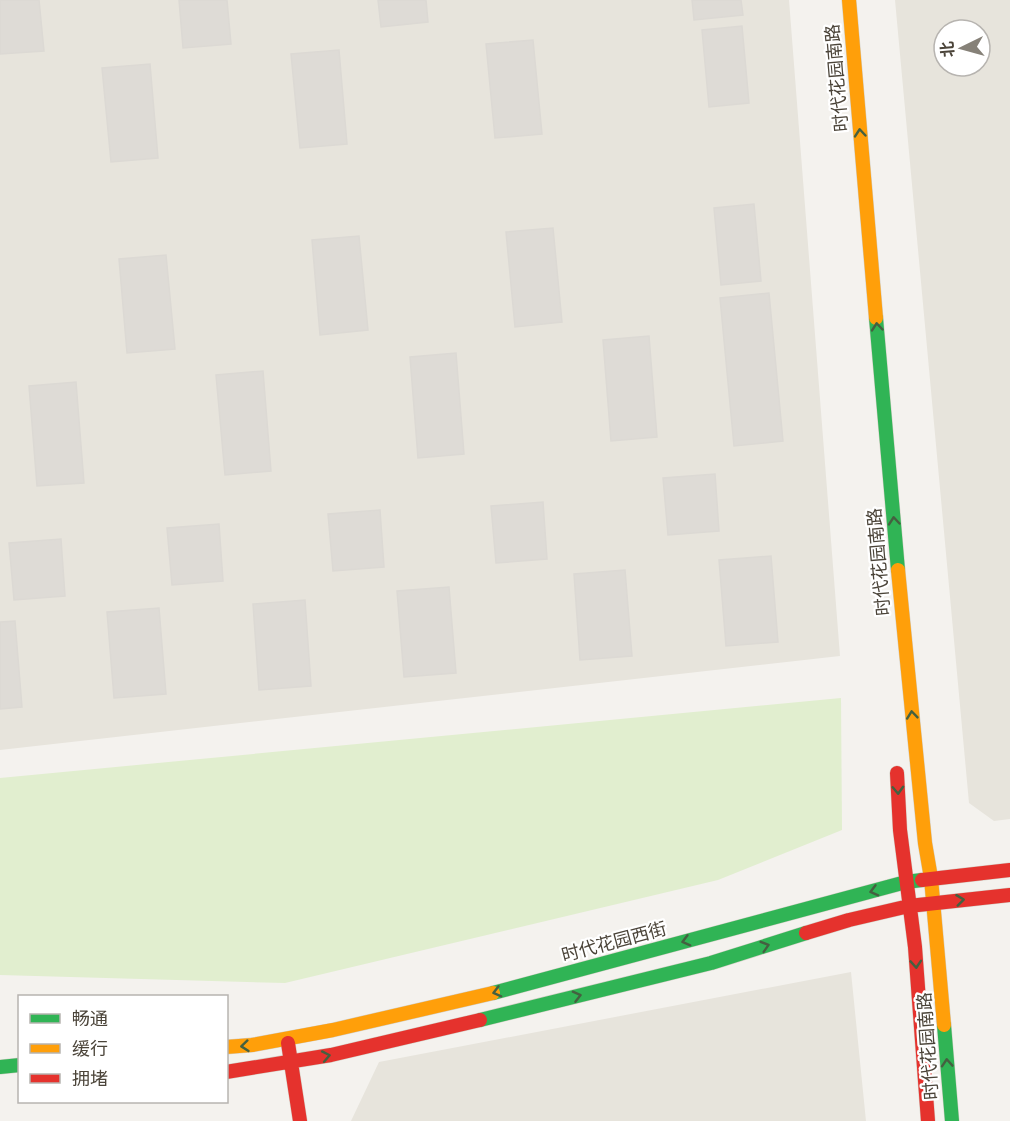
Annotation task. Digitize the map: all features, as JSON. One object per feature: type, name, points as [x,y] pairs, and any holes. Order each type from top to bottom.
[{"type":"street","name":"时代花园南路","points":[[849,0],[906,662],[925,843],[934,903],[952,1121]]},
{"type":"street","name":"时代花园南路","points":[[881,531],[886,590]]},
{"type":"street","name":"时代花园南路","points":[[897,763],[900,830],[915,947],[928,1121]]},
{"type":"street","name":"时代花园西街","points":[[228,1047],[287,1039],[489,994],[906,882],[1010,870]]},
{"type":"street","points":[[228,1072],[292,1063],[446,1028],[711,963],[849,920],[909,906],[1010,895]]},
{"type":"street","points":[[287,1039],[300,1121]]},
{"type":"street","points":[[0,1066],[18,1065]]},
{"type":"shaded area","points":[[0,0],[789,0],[840,656],[0,750]]},
{"type":"shaded area","points":[[895,0],[1010,0],[1010,819],[994,821],[969,803]]},
{"type":"shaded area","points":[[851,972],[866,1121],[351,1121],[379,1062]]},
{"type":"green space","points":[[841,698],[842,830],[718,880],[285,983],[0,975],[0,778]]},
{"type":"building","points":[[0,0],[39,0],[44,51],[0,54]]},
{"type":"building","points":[[179,0],[227,0],[231,44],[183,48]]},
{"type":"building","points":[[378,0],[426,0],[428,22],[381,27]]},
{"type":"building","points":[[692,0],[741,0],[743,15],[694,20]]},
{"type":"building","points":[[742,26],[749,103],[709,107],[702,30]]},
{"type":"building","points":[[533,40],[542,134],[495,138],[486,44]]},
{"type":"building","points":[[339,50],[347,144],[300,148],[291,54]]},
{"type":"building","points":[[150,64],[158,158],[111,162],[102,68]]},
{"type":"building","points":[[754,204],[761,281],[721,285],[714,208]]},
{"type":"building","points":[[553,228],[562,322],[515,327],[506,232]]},
{"type":"building","points":[[359,236],[368,330],[320,335],[312,240]]},
{"type":"building","points":[[166,255],[175,349],[127,353],[119,259]]},
{"type":"building","points":[[769,293],[783,441],[734,446],[720,298]]},
{"type":"building","points":[[649,336],[657,437],[611,441],[603,340]]},
{"type":"building","points":[[456,353],[464,454],[418,458],[410,357]]},
{"type":"building","points":[[263,371],[271,471],[225,475],[216,375]]},
{"type":"building","points":[[76,382],[84,483],[37,486],[29,386]]},
{"type":"building","points":[[715,474],[719,531],[668,535],[663,478]]},
{"type":"building","points":[[543,502],[547,559],[496,563],[491,506]]},
{"type":"building","points":[[380,510],[384,567],[333,571],[328,514]]},
{"type":"building","points":[[219,524],[223,581],[172,585],[167,528]]},
{"type":"building","points":[[61,539],[65,596],[14,600],[9,543]]},
{"type":"building","points":[[771,556],[778,642],[726,646],[719,560]]},
{"type":"building","points":[[625,570],[632,656],[580,660],[574,574]]},
{"type":"building","points":[[449,587],[456,673],[404,677],[397,591]]},
{"type":"building","points":[[305,600],[311,686],[259,690],[253,604]]},
{"type":"building","points":[[159,608],[166,694],[114,698],[107,612]]},
{"type":"building","points":[[15,621],[22,707],[0,709],[0,622]]},
{"type":"traffic: fast","points":[[876,318],[898,570]]},
{"type":"traffic: fast","points":[[493,993],[906,882],[922,880]]},
{"type":"traffic: fast","points":[[480,1020],[711,963],[806,933]]},
{"type":"traffic: fast","points":[[944,1025],[952,1121]]},
{"type":"traffic: fast","points":[[0,1067],[18,1065]]},
{"type":"traffic: slow","points":[[849,0],[876,318]]},
{"type":"traffic: slow","points":[[898,570],[925,843],[931,878],[944,1025]]},
{"type":"traffic: slow","points":[[228,1047],[252,1045],[333,1030],[493,993]]},
{"type":"traffic: jam","points":[[897,773],[900,830],[915,947],[928,1121]]},
{"type":"traffic: jam","points":[[922,880],[1010,870]]},
{"type":"traffic: jam","points":[[806,933],[909,906],[1010,895]]},
{"type":"traffic: jam","points":[[228,1072],[331,1055],[480,1020]]},
{"type":"traffic: jam","points":[[288,1043],[300,1121]]}]
